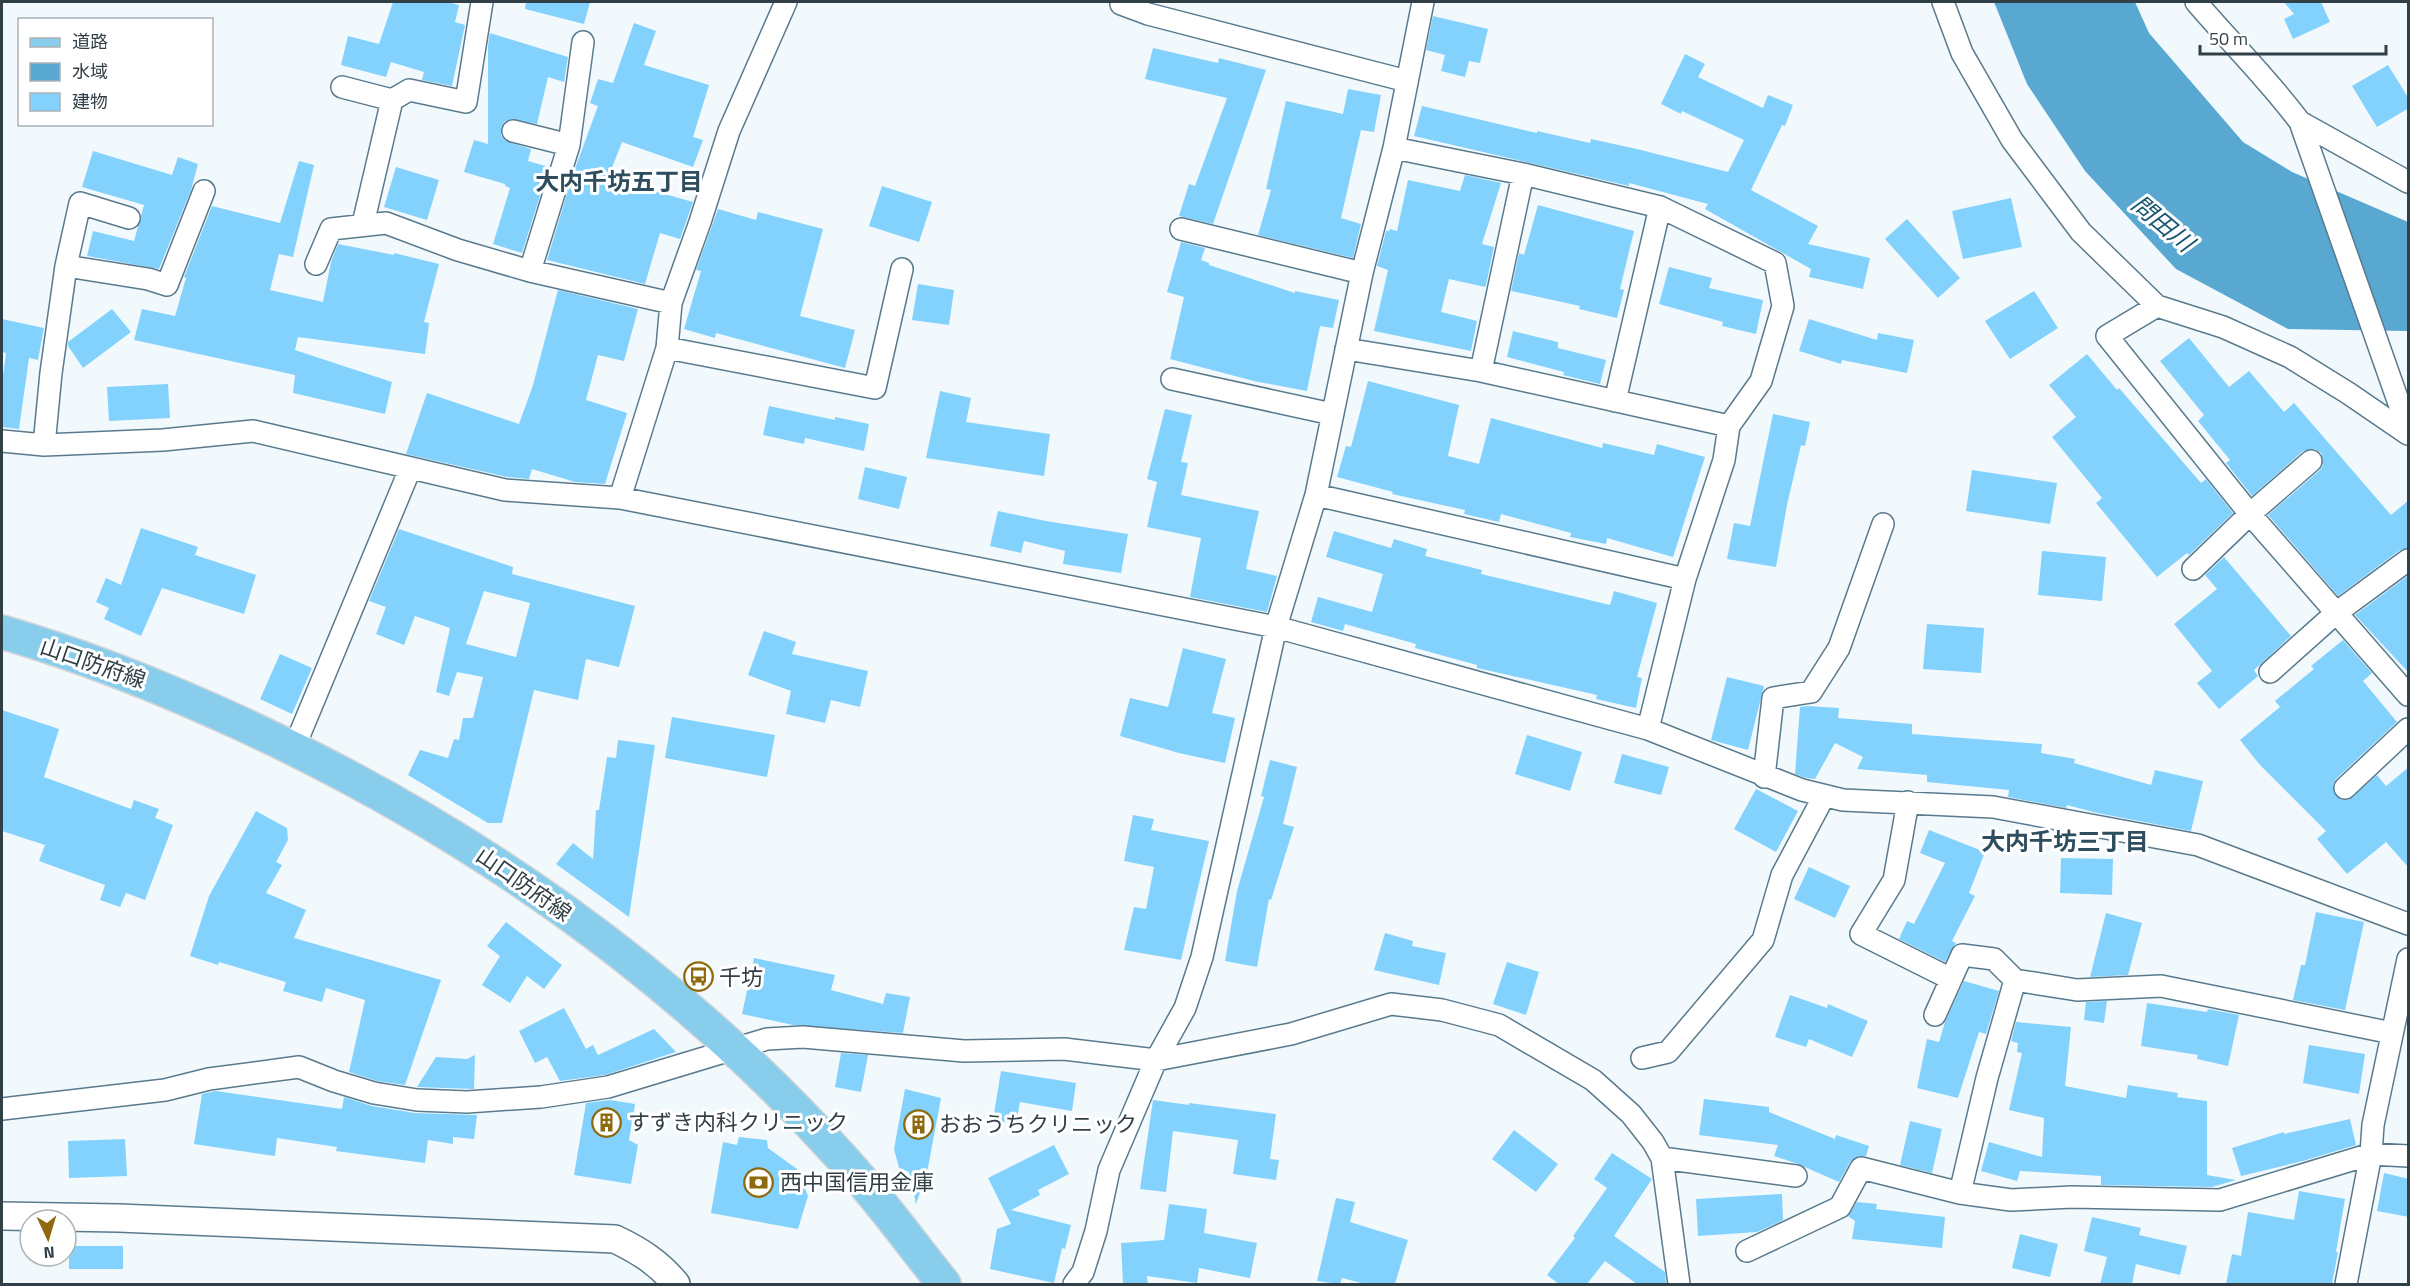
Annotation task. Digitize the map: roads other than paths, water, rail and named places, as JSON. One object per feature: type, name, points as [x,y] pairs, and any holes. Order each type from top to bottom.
[{"type":"main road","name":"山口防府線","points":[[2,632],[165,689],[294,748],[384,795],[520,880],[609,944],[678,999],[733,1048],[843,1158],[944,1284]]},
{"type":"street","points":[[342,87],[392,100],[409,90],[466,102],[482,2]]},
{"type":"street","points":[[620,498],[667,348],[671,303],[729,131],[786,2]]},
{"type":"street","points":[[1074,1284],[1083,1272],[1096,1231],[1109,1170],[1156,1060],[1185,1008],[1202,957],[1276,627],[1316,495],[1362,273],[1394,148],[1423,2]]},
{"type":"street","points":[[1943,2],[1962,53],[2012,141],[2081,232],[2157,306],[2223,327],[2290,357],[2407,426]]},
{"type":"street","points":[[2196,2],[2278,93],[2303,130],[2407,426]]},
{"type":"street","points":[[1121,4],[1149,8],[1407,81]]},
{"type":"street","points":[[530,272],[569,145],[584,42]]},
{"type":"street","points":[[363,224],[392,100]]},
{"type":"street","points":[[2303,130],[2409,182]]},
{"type":"street","points":[[513,131],[569,145]]},
{"type":"street","points":[[1394,148],[1523,174],[1660,207],[1775,263],[1783,306],[1761,381],[1728,426],[1724,460],[1685,579],[1648,729]]},
{"type":"street","points":[[1481,371],[1523,174]]},
{"type":"street","points":[[66,266],[148,279],[167,285],[204,191]]},
{"type":"street","points":[[44,445],[51,373],[66,266],[80,203],[129,218]]},
{"type":"street","points":[[1615,401],[1660,207]]},
{"type":"street","points":[[316,264],[331,229],[386,223],[458,250],[530,272],[671,303]]},
{"type":"street","points":[[1181,228],[1362,273]]},
{"type":"street","points":[[667,348],[875,388],[902,269]]},
{"type":"street","points":[[2157,306],[2107,336],[2250,514],[2409,695]]},
{"type":"street","points":[[1346,349],[1481,371],[1728,426]]},
{"type":"street","points":[[1172,380],[1332,414]]},
{"type":"street","points":[[2,441],[44,445],[163,440],[253,431],[505,490],[620,498],[1276,627],[1648,729],[1764,777],[1824,796],[1843,800],[1994,807],[2198,845],[2409,924]]},
{"type":"street","points":[[2193,569],[2250,514],[2311,461]]},
{"type":"street","points":[[294,748],[410,469]]},
{"type":"street","points":[[1316,495],[1685,579]]},
{"type":"street","points":[[1764,777],[1773,698],[1811,692],[1839,648],[1883,524]]},
{"type":"street","points":[[2270,672],[2337,613],[2409,560]]},
{"type":"street","points":[[2344,788],[2409,729]]},
{"type":"street","points":[[1642,1058],[1668,1052],[1763,940],[1782,875],[1824,796]]},
{"type":"street","points":[[1908,802],[1894,880],[1862,934],[1951,979]]},
{"type":"street","points":[[1935,1015],[1962,955],[1994,959],[2015,980],[2077,990],[2161,986],[2392,1033]]},
{"type":"street","points":[[2346,1284],[2371,1154],[2373,1125],[2409,958]]},
{"type":"street","points":[[1960,1193],[1987,1078],[2015,980]]},
{"type":"street","points":[[2,1109],[165,1090],[209,1079],[299,1067],[344,1084],[417,1100],[467,1102],[540,1097],[608,1087],[767,1039],[802,1037],[964,1051],[1064,1049],[1156,1060],[1292,1034],[1391,1004],[1442,1010],[1499,1025],[1593,1080],[1631,1114],[1653,1142],[1662,1158],[1679,1284]]},
{"type":"street","points":[[1747,1251],[1840,1207],[1861,1168],[1960,1193],[2010,1200],[2073,1197],[2220,1200],[2371,1154],[2409,1156]]},
{"type":"street","points":[[1662,1158],[1796,1176]]},
{"type":"street","points":[[2,1216],[107,1218],[615,1239],[644,1253],[663,1268],[676,1284]]},
{"type":"water","name":"問田川","points":[[1994,2],[2135,2],[2149,33],[2243,142],[2292,172],[2408,222],[2408,331],[2288,329],[2176,269],[2085,171],[2027,84]]},
{"type":"place","name":"千坊","points":[[698,977]]},
{"type":"place","name":"すずき内科クリニック","points":[[607,1122]]},
{"type":"place","name":"おおうちクリニック","points":[[918,1124]]},
{"type":"place","name":"西中国信用金庫","points":[[759,1182]]},
{"type":"district","name":"大内千坊五丁目","points":[[619,181]]},
{"type":"district","name":"大内千坊三丁目","points":[[2065,841]]}]
